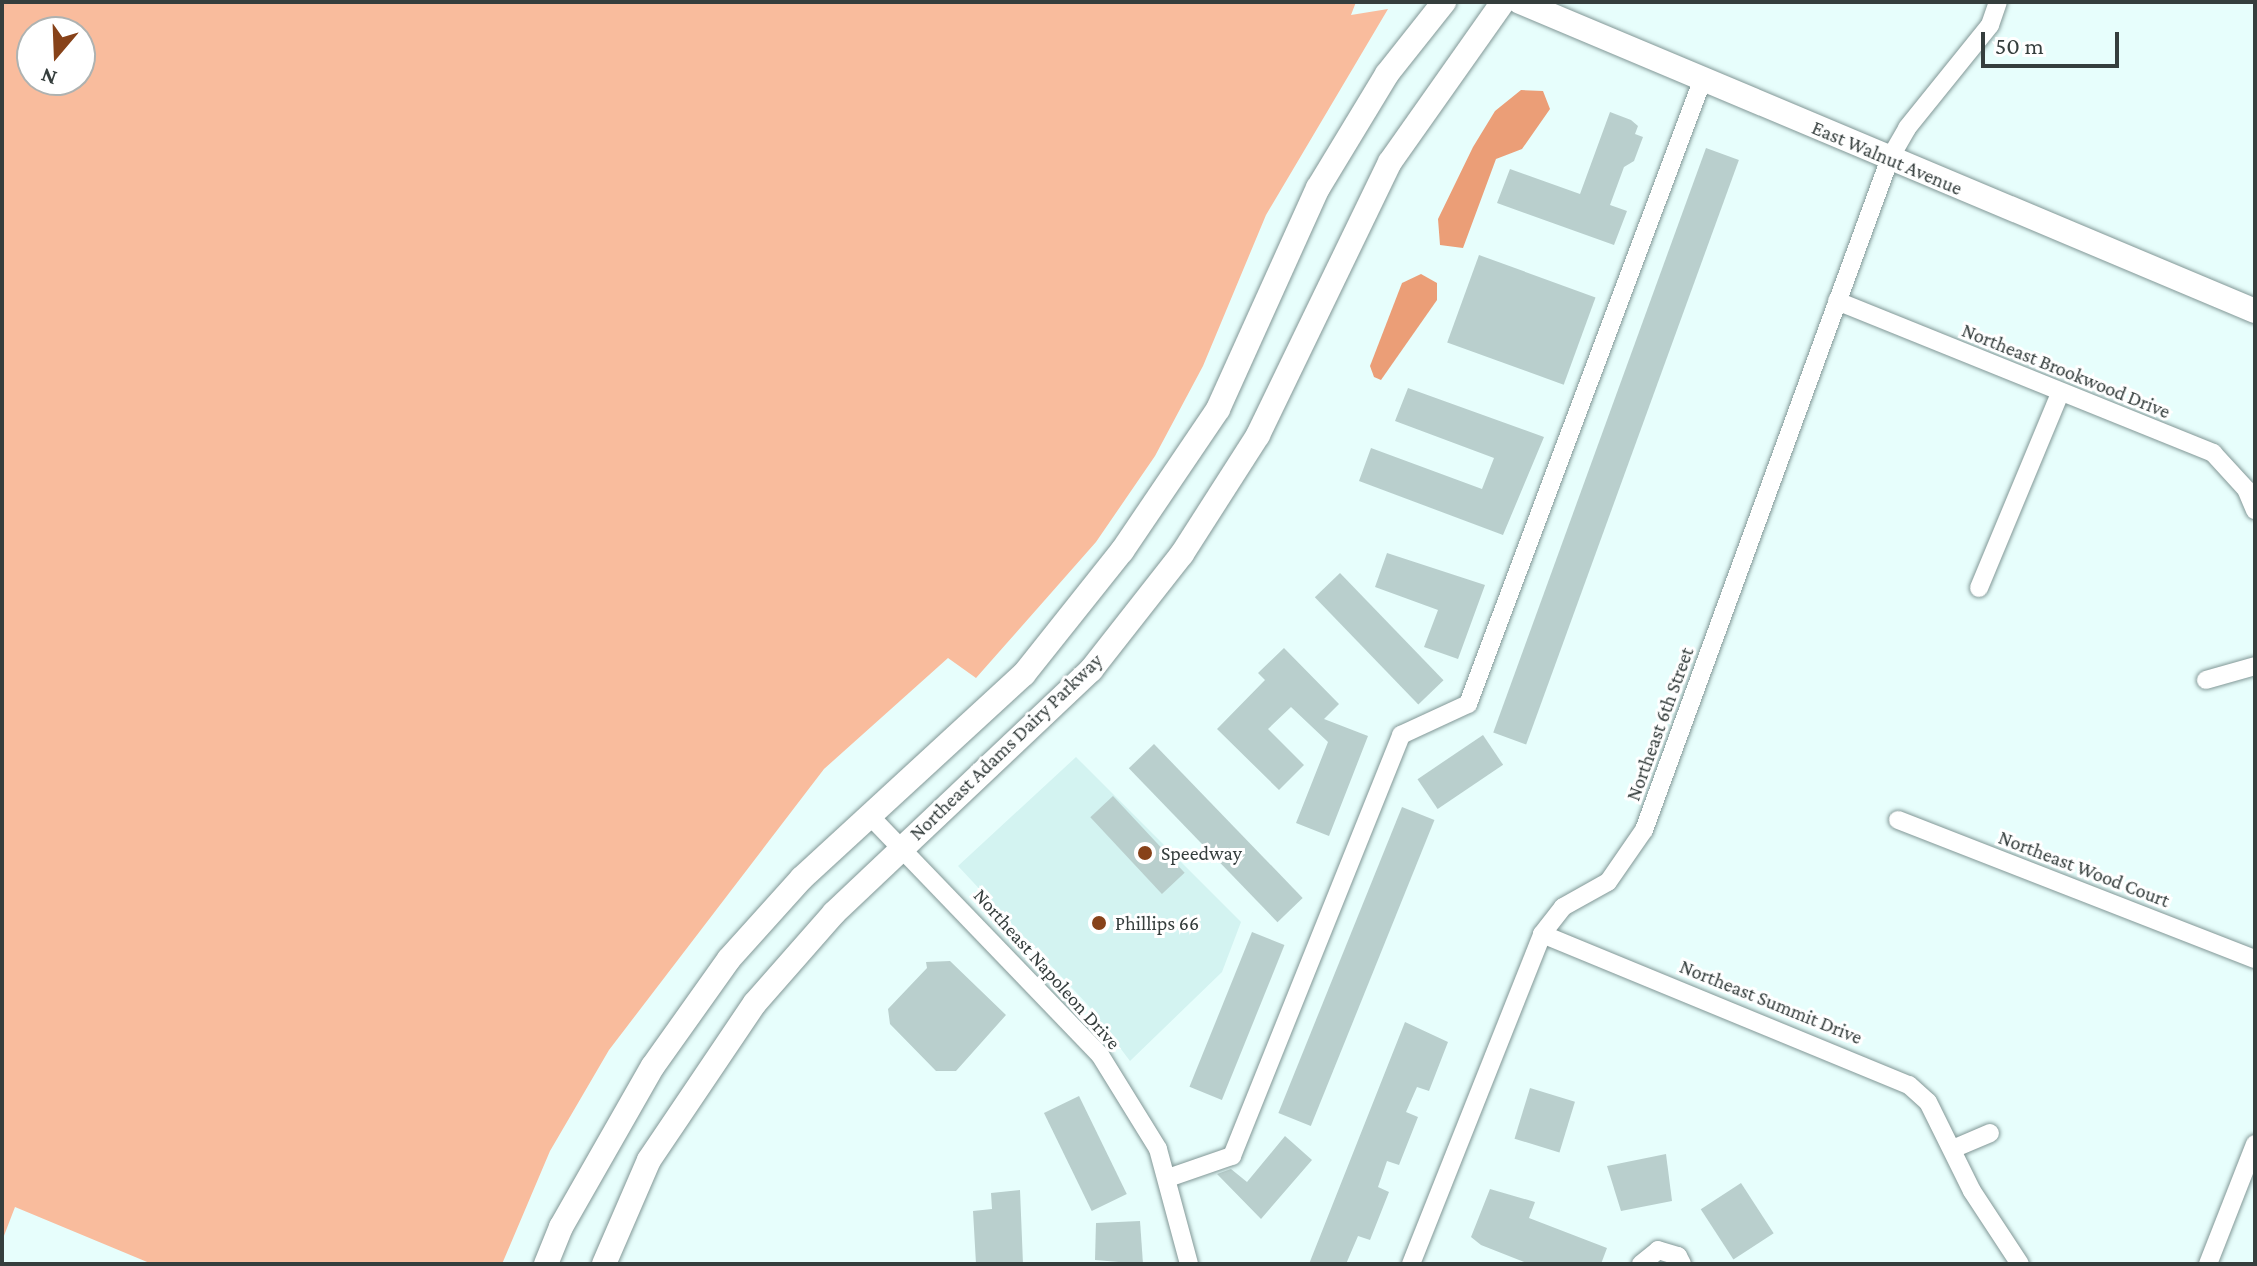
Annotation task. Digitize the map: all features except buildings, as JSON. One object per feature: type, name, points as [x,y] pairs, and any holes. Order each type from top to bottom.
[{"type":"main road","name":"Northeast Adams Dairy Parkway","points":[[546,1264],[561,1227],[653,1066],[729,959],[802,878],[1024,674],[1122,551],[1218,409],[1318,188],[1387,74],[1444,2]]},
{"type":"main road","name":"Northeast Adams Dairy Parkway","points":[[604,1264],[649,1160],[755,1003],[834,913],[1091,670],[1182,554],[1258,435],[1390,162],[1503,2]]},
{"type":"main road","name":"East Walnut Avenue","points":[[1520,2],[2255,311]]},
{"type":"street","name":"Northeast 6th Street","points":[[1411,1264],[1542,934],[1563,907],[1608,882],[1635,850],[1890,158],[1907,128],[1990,25],[1998,2]]},
{"type":"street","points":[[1168,1178],[1232,1156],[1401,735],[1468,704],[1702,81]]},
{"type":"street","name":"Northeast Brookwood Drive","points":[[1837,301],[2213,453],[2246,489],[2255,510]]},
{"type":"street","points":[[1979,588],[2060,393]]},
{"type":"street","points":[[2206,680],[2255,666]]},
{"type":"street","name":"Northeast Napoleon Drive","points":[[870,816],[904,846],[1100,1055],[1158,1149],[1189,1264]]},
{"type":"street","name":"Northeast Wood Court","points":[[1898,820],[2255,959]]},
{"type":"street","name":"Northeast Summit Drive","points":[[1542,934],[1885,1072],[1928,1102],[1955,1148],[1972,1191],[2020,1264]]},
{"type":"street","points":[[1955,1148],[1990,1133]]},
{"type":"street","points":[[2208,1264],[2255,1144]]},
{"type":"street","points":[[1641,1264],[1658,1250],[1678,1256],[1682,1264]]},
{"type":"shaded area","points":[[2,2],[1356,2],[1351,15],[1388,9],[1266,215],[1203,366],[1155,456],[1096,542],[976,678],[948,658],[824,769],[609,1050],[550,1151],[502,1264],[152,1264],[15,1207],[2,1241]]},
{"type":"shaded area","points":[[1521,90],[1543,91],[1550,109],[1522,149],[1496,159],[1463,248],[1440,245],[1438,219],[1473,147],[1495,111]]},
{"type":"shaded area","points":[[1421,274],[1437,283],[1437,300],[1381,380],[1374,377],[1370,366],[1402,283]]},
{"type":"shaded area","points":[[1076,757],[1241,922],[1222,972],[1130,1061],[1087,1004],[958,866]]},
{"type":"place","name":"Speedway","points":[[1145,853]]},
{"type":"place","name":"Phillips 66","points":[[1099,923]]}]
